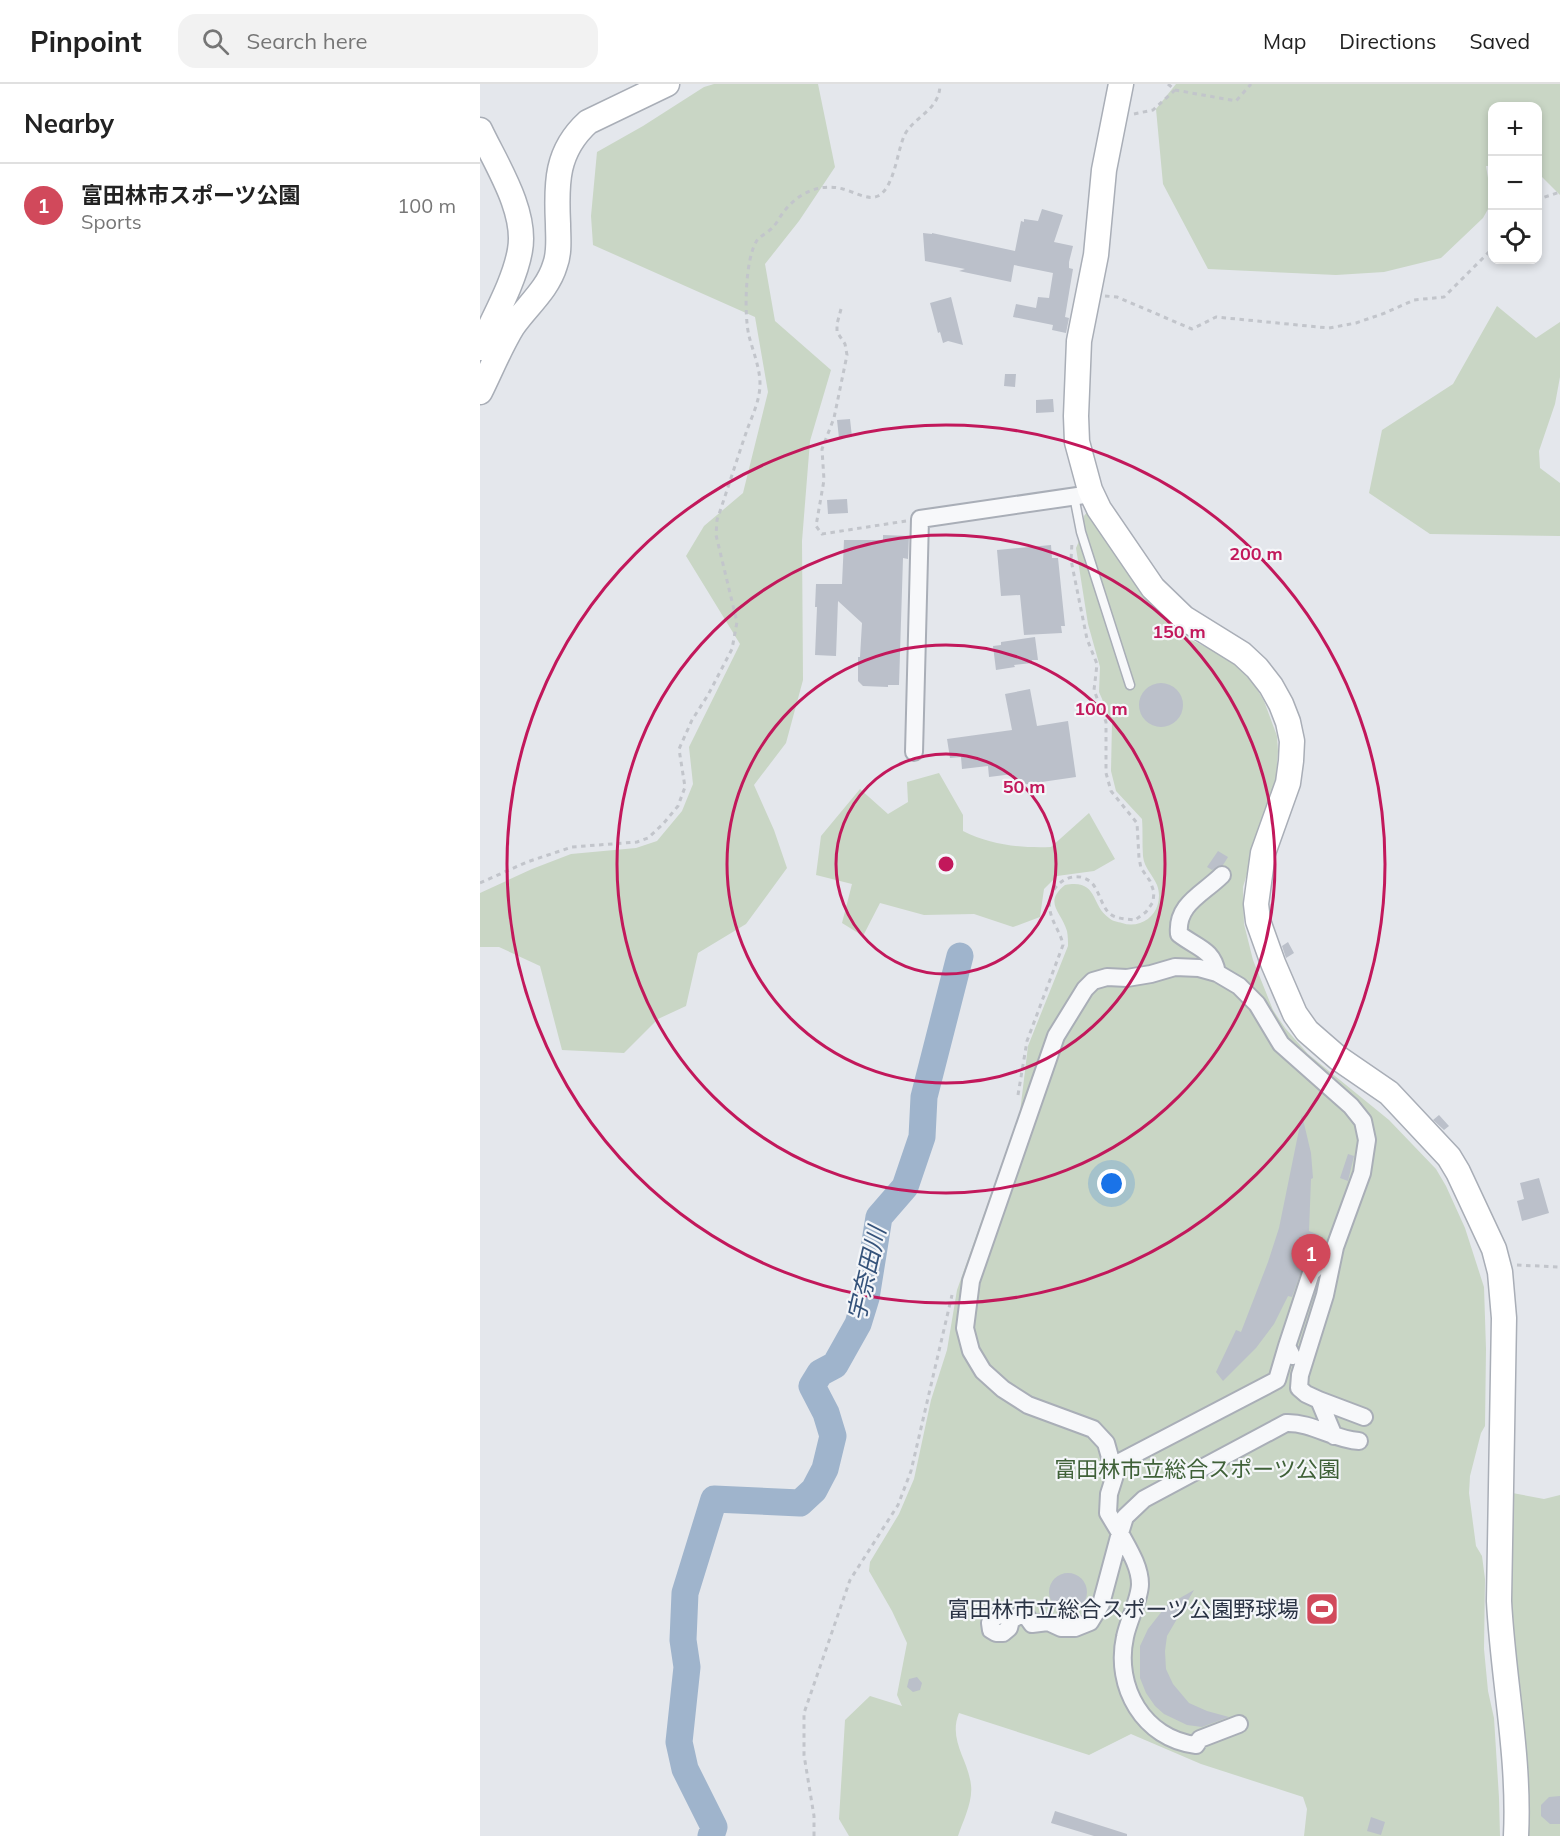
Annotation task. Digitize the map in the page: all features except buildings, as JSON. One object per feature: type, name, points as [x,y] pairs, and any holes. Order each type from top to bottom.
[{"type":"street","points":[[480,392],[514,325],[542,290],[555,265],[558,246],[557,183],[565,150],[578,131],[588,122],[667,84]]},
{"type":"street","points":[[1121,84],[1104,170],[1096,255],[1079,341],[1076,416],[1083,495],[1153,588],[1184,618],[1242,654],[1257,668],[1281,704],[1292,741],[1291,761],[1288,783],[1263,853],[1256,904],[1258,921],[1284,991],[1295,1014],[1307,1031],[1338,1058],[1389,1093],[1449,1157],[1494,1249],[1498,1264],[1504,1318],[1500,1629],[1516,1773],[1516,1836]]},
{"type":"street","points":[[480,130],[514,201],[521,232],[516,266],[480,348]]},
{"type":"street","points":[[914,752],[920,519],[1083,495]]},
{"type":"street","points":[[1217,973],[1215,961],[1206,951],[1179,934],[1178,925],[1181,914],[1188,904],[1222,875]]},
{"type":"street","points":[[1239,1724],[1200,1739],[1196,1745],[1183,1744],[1168,1738],[1151,1725],[1138,1710],[1126,1687],[1122,1666],[1125,1638],[1140,1585],[1137,1568],[1108,1513],[1109,1494],[1115,1475],[1106,1443],[1093,1429],[1028,1405],[1003,1389],[983,1371],[970,1351],[965,1328],[971,1281],[1056,1036],[1084,989],[1093,981],[1107,977],[1127,978],[1175,967],[1199,968],[1217,973],[1239,986],[1257,1004],[1281,1044],[1351,1106],[1363,1121],[1367,1140],[1362,1173],[1335,1247],[1325,1295],[1301,1372],[1299,1388],[1319,1400],[1364,1417]]},
{"type":"street","points":[[1113,1465],[1277,1380],[1311,1273],[1335,1247]]},
{"type":"street","points":[[1287,1346],[1301,1372]]},
{"type":"street","points":[[1319,1400],[1334,1436]]},
{"type":"street","points":[[1011,1620],[1024,1613],[1032,1624],[1048,1622],[1061,1628],[1075,1628],[1090,1622],[1101,1604],[1125,1517],[1144,1499],[1286,1423],[1298,1423],[1347,1441],[1359,1441]]},
{"type":"lane","points":[[1083,495],[1079,524],[1130,684]]},
{"type":"path","points":[[480,884],[527,862],[572,847],[637,842],[648,838],[678,806],[685,787],[679,749],[692,720],[732,649],[737,622],[716,535],[717,520],[759,393],[757,360],[749,337],[746,316],[747,273],[756,242],[774,227],[786,208],[805,193],[830,187],[868,197],[877,196],[886,189],[904,136],[936,102],[940,84]]},
{"type":"path","points":[[1168,84],[1175,90],[1236,101],[1251,84]]},
{"type":"path","points":[[1114,119],[1153,110],[1175,90]]},
{"type":"path","points":[[1542,198],[1560,192]]},
{"type":"path","points":[[1089,293],[1117,297],[1192,328],[1216,317],[1329,328],[1356,323],[1413,300],[1444,297],[1488,253]]},
{"type":"path","points":[[842,309],[837,332],[847,355],[834,418],[822,449],[824,480],[816,526],[822,534],[920,519]]},
{"type":"path","points":[[1017,1098],[1027,1041],[1063,945],[1061,934],[1049,909],[1051,892],[1056,885],[1067,879],[1079,878],[1091,882],[1109,913],[1135,920],[1146,912],[1153,902],[1154,892],[1139,858],[1137,823],[1111,791],[1106,773],[1106,722],[1094,690],[1097,664],[1087,639],[1071,560],[1071,544],[1079,524]]},
{"type":"path","points":[[1498,1264],[1560,1267]]},
{"type":"path","points":[[814,1836],[814,1816],[804,1755],[804,1713],[850,1580],[898,1505],[911,1471],[954,1289]]},
{"type":"green space","points":[[714,84],[818,84],[835,167],[799,221],[765,264],[775,321],[831,370],[810,441],[802,541],[803,680],[786,743],[754,785],[774,830],[787,868],[746,924],[698,953],[686,1006],[658,1019],[624,1053],[562,1050],[540,966],[499,947],[480,947],[480,893],[571,854],[636,848],[657,841],[682,811],[693,784],[689,747],[740,644],[686,556],[704,526],[743,493],[768,392],[755,317],[593,245],[591,216],[597,152],[704,87]]},
{"type":"green space","points":[[1176,84],[1560,84],[1560,195],[1542,177],[1542,102],[1488,102],[1488,166],[1486,166],[1488,209],[1483,218],[1441,258],[1384,272],[1336,275],[1208,269],[1163,184],[1156,109]]},
{"type":"green space","points":[[1497,306],[1536,338],[1560,322],[1560,377],[1555,404],[1539,451],[1540,468],[1560,483],[1560,536],[1430,534],[1369,493],[1382,430],[1453,384]]},
{"type":"green space","name":"富田林市立総合スポーツ公園","points":[[1088,511],[1152,602],[1167,619],[1188,638],[1231,660],[1254,684],[1264,701],[1277,736],[1278,751],[1276,778],[1243,887],[1244,924],[1253,960],[1273,1010],[1285,1028],[1308,1054],[1389,1120],[1436,1169],[1465,1228],[1484,1287],[1485,1426],[1481,1433],[1470,1476],[1469,1493],[1476,1546],[1482,1556],[1485,1579],[1484,1649],[1488,1691],[1494,1718],[1500,1836],[1304,1836],[1307,1809],[1303,1797],[1201,1764],[1131,1734],[1089,1755],[959,1713],[956,1723],[957,1741],[969,1776],[971,1791],[969,1805],[958,1836],[849,1836],[839,1819],[845,1720],[870,1696],[902,1706],[897,1695],[907,1643],[869,1571],[870,1562],[899,1514],[914,1479],[931,1400],[947,1350],[957,1290],[1020,1112],[1028,1046],[1068,946],[1067,931],[1054,902],[1055,897],[1065,885],[1084,886],[1093,894],[1103,913],[1115,921],[1129,924],[1145,921],[1154,913],[1158,903],[1159,891],[1144,860],[1142,819],[1116,791],[1111,771],[1112,722],[1099,692],[1100,667],[1088,624],[1076,548],[1084,530],[1084,516]]},
{"type":"green space","points":[[939,773],[963,815],[963,831],[984,840],[1006,845],[1051,847],[1089,813],[1115,859],[1094,871],[1057,876],[1044,889],[1040,917],[1013,927],[974,914],[924,915],[880,903],[863,936],[842,923],[852,884],[816,875],[821,836],[860,789],[888,814],[908,802],[907,782]]},
{"type":"green space","points":[[1507,1492],[1544,1499],[1560,1495],[1560,1836],[1523,1836],[1512,1678]]},
{"type":"waterway","name":"宇奈田川","points":[[711,1836],[714,1827],[685,1769],[679,1742],[687,1667],[683,1640],[685,1593],[714,1499],[800,1503],[814,1490],[825,1469],[833,1436],[826,1413],[812,1386],[820,1373],[835,1365],[858,1324],[866,1298],[879,1217],[905,1187],[922,1137],[924,1097],[960,956]]},
{"type":"place","name":"富田林市スポーツ公園","points":[[1311,1284]]},
{"type":"place","name":"富田林市立総合スポーツ公園野球場","points":[[1322,1609]]}]
